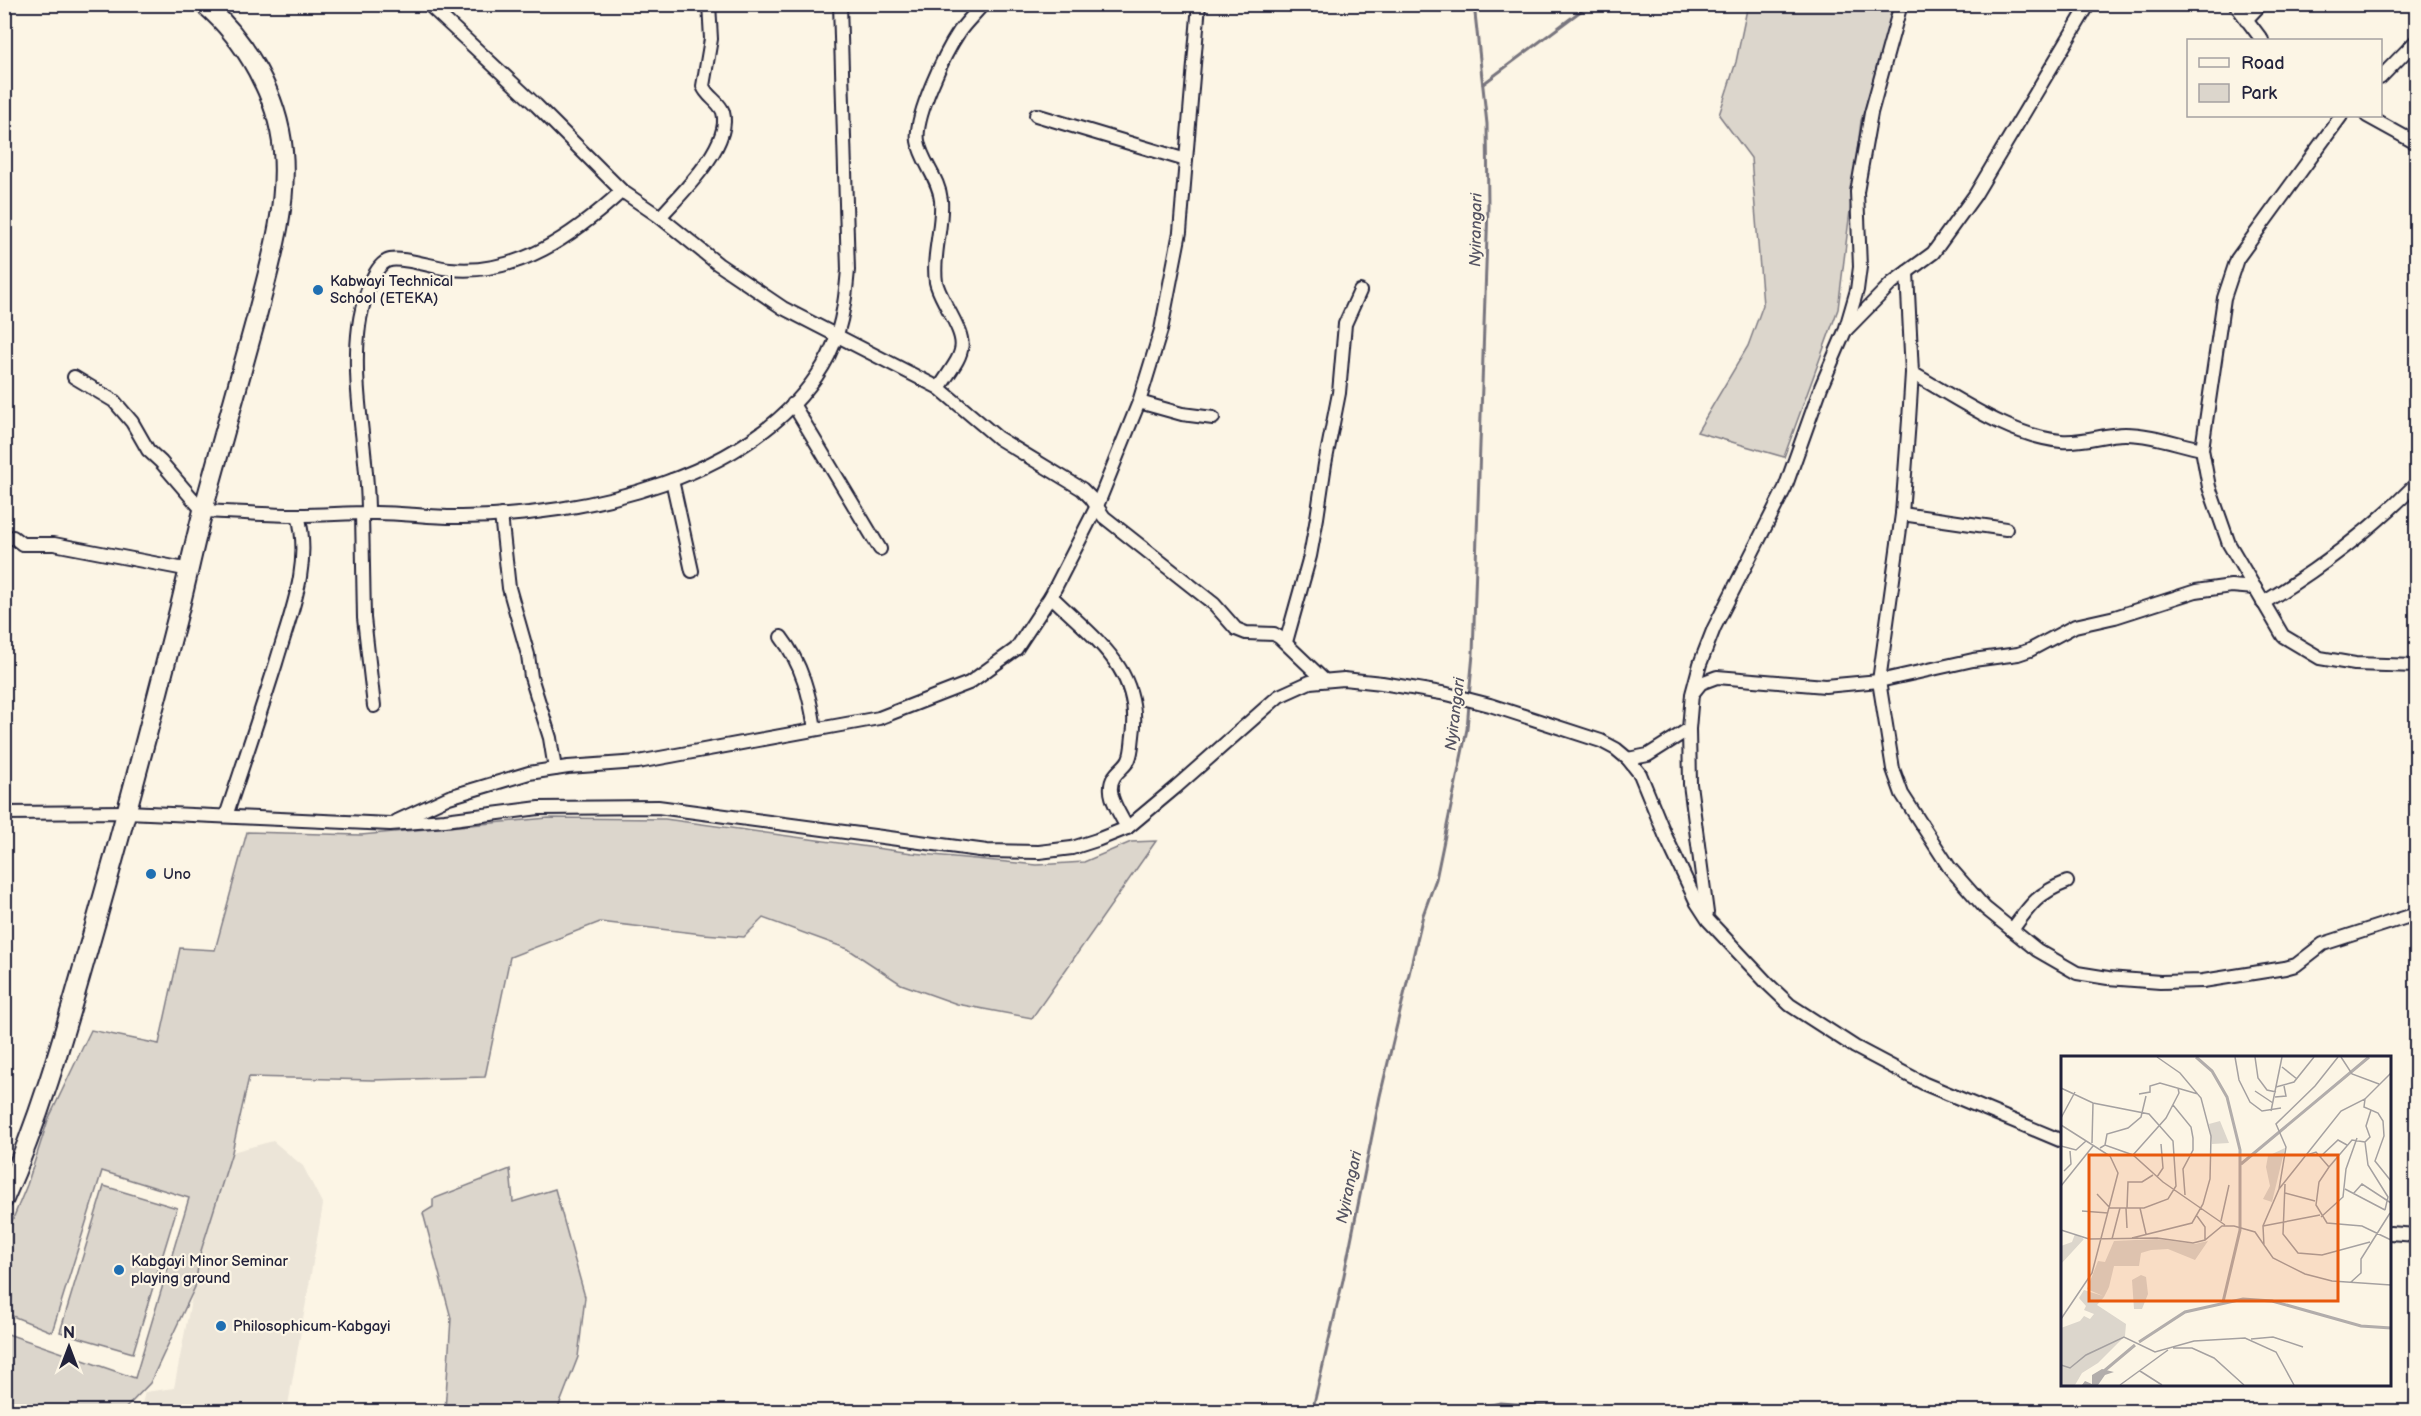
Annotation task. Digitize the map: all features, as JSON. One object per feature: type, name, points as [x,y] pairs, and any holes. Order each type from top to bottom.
[{"type":"highway","points":[[4,1199],[27,1149],[65,1036],[128,812],[203,511],[276,233],[284,173],[280,130],[264,82],[224,24],[204,4]]},
{"type":"street","points":[[660,217],[705,164],[723,130],[722,108],[705,92],[703,86],[711,39],[709,4]]},
{"type":"street","points":[[74,377],[114,401],[132,422],[148,450],[203,511],[298,515],[365,513],[436,517],[501,515],[592,503],[629,495],[699,469],[772,425],[793,404],[824,365],[837,336],[846,302],[848,270],[840,4]]},
{"type":"street","points":[[939,388],[955,365],[963,343],[962,335],[940,294],[936,281],[941,202],[934,177],[918,144],[917,132],[925,105],[950,48],[960,31],[983,4]]},
{"type":"street","points":[[390,824],[449,797],[529,773],[638,762],[879,718],[969,683],[1016,649],[1051,596],[1097,506],[1138,402],[1161,330],[1176,260],[1198,4]]},
{"type":"street","points":[[1708,920],[1690,784],[1689,729],[1692,694],[1700,664],[1714,628],[1785,488],[1821,387],[1845,331],[1857,290],[1860,267],[1857,192],[1871,113],[1901,4]]},
{"type":"street","points":[[2235,4],[2261,39]]},
{"type":"street","points":[[2246,20],[2261,4]]},
{"type":"street","points":[[428,5],[536,105],[622,191],[660,217],[718,264],[783,308],[939,388],[998,438],[1082,489],[1104,517],[1214,604],[1236,629],[1246,633],[1274,634],[1287,642],[1323,679]]},
{"type":"street","points":[[1845,331],[1892,283],[1930,257],[1975,195],[2090,6]]},
{"type":"street","points":[[2382,76],[2416,41]]},
{"type":"street","points":[[1036,115],[1186,160]]},
{"type":"street","points":[[2336,117],[2237,259],[2224,298],[2202,449],[2209,487],[2229,544],[2283,636],[2320,658],[2355,664],[2416,666]]},
{"type":"street","points":[[2369,117],[2416,143]]},
{"type":"street","points":[[374,706],[364,618],[366,464],[358,389],[358,327],[365,298],[380,266],[390,260],[400,260],[451,270],[473,270],[519,262],[564,238],[622,191]]},
{"type":"street","points":[[1907,272],[1912,373],[1902,514],[1879,681],[1893,769],[1902,794],[1949,867],[1985,908],[2037,950],[2077,973],[2108,978],[2160,982],[2203,981],[2285,968],[2296,964],[2323,944],[2416,914]]},
{"type":"street","points":[[1287,642],[1310,556],[1317,518],[1324,464],[1339,393],[1345,324],[1360,291]]},
{"type":"street","points":[[1912,373],[2004,424],[2035,436],[2063,441],[2124,434],[2142,435],[2202,449]]},
{"type":"street","points":[[1138,402],[1182,414],[1213,418]]},
{"type":"street","points":[[793,404],[880,549]]},
{"type":"street","points":[[672,480],[692,571]]},
{"type":"street","points":[[2263,603],[2305,578],[2354,542],[2416,484]]},
{"type":"street","points":[[1902,514],[2006,529]]},
{"type":"street","points":[[225,816],[266,695],[298,586],[303,532],[298,515]]},
{"type":"street","points":[[501,515],[509,588],[528,655],[531,677],[550,738],[555,769]]},
{"type":"street","points":[[4,540],[14,537],[22,543],[54,544],[190,570]]},
{"type":"street","points":[[1692,694],[1701,683],[1717,677],[1825,686],[1879,681],[1973,660],[2018,654],[2075,626],[2115,617],[2196,591],[2231,586],[2255,588]]},
{"type":"street","points":[[1051,596],[1107,652],[1126,676],[1134,699],[1135,721],[1130,759],[1113,778],[1110,790],[1127,828]]},
{"type":"street","points":[[781,637],[790,649],[806,683],[815,729]]},
{"type":"street","points":[[4,813],[128,812],[390,824],[445,820],[539,808],[658,807],[1012,853],[1072,848],[1127,828],[1169,794],[1279,696],[1302,685],[1323,679],[1344,679],[1415,687],[1491,705],[1601,741],[1616,749],[1640,774],[1674,854],[1697,903],[1708,920],[1790,1005],[1855,1047],[1925,1084],[2061,1141]]},
{"type":"street","points":[[1628,759],[1648,755],[1689,729]]},
{"type":"street","points":[[2013,930],[2033,901],[2048,890],[2067,882]]},
{"type":"street","points":[[2391,1233],[2416,1235]]},
{"type":"shaded area","points":[[273,1141],[303,1166],[323,1205],[287,1411],[140,1412],[145,1392],[174,1388],[200,1254],[232,1152]]},
{"type":"green space","points":[[1754,4],[1897,5],[1861,121],[1838,309],[1784,457],[1697,432],[1748,346],[1763,305],[1751,158],[1719,115],[1736,62],[1747,9]]},
{"type":"green space","points":[[548,818],[665,819],[912,853],[1037,865],[1084,862],[1131,842],[1156,841],[1032,1018],[957,1004],[901,984],[848,949],[763,918],[744,937],[600,922],[510,957],[485,1077],[373,1080],[249,1077],[232,1152],[200,1254],[195,1287],[150,1383],[123,1411],[5,1411],[5,1333],[135,1378],[189,1198],[102,1171],[52,1332],[5,1313],[5,1238],[27,1185],[48,1120],[91,1030],[159,1044],[180,948],[215,950],[247,832],[361,835]]},
{"type":"green space","points":[[510,1169],[513,1202],[555,1189],[585,1297],[578,1357],[557,1411],[445,1411],[451,1318],[423,1213],[433,1207],[433,1199]]},
{"type":"green space","name":"Kabgayi Minor Seminar playing ground","points":[[104,1186],[177,1208],[133,1353],[60,1332]]},
{"type":"waterway","name":"Nyirangari","points":[[1469,697],[1473,654],[1488,206],[1487,124],[1474,4]]},
{"type":"waterway","points":[[1483,84],[1590,4]]},
{"type":"waterway","name":"Nyirangari","points":[[1312,1412],[1343,1280],[1380,1096],[1423,915],[1436,879],[1467,729],[1469,704]]},
{"type":"waterway","points":[[1463,1412],[1500,1403],[1613,1412]]},
{"type":"place","name":"Kabwayi Technical School (ETEKA)","points":[[318,290]]},
{"type":"place","name":"Uno","points":[[151,874]]},
{"type":"place","name":"Kabgayi Minor Seminar playing ground","points":[[119,1270]]},
{"type":"place","name":"Philosophicum-Kabgayi","points":[[221,1326]]}]
